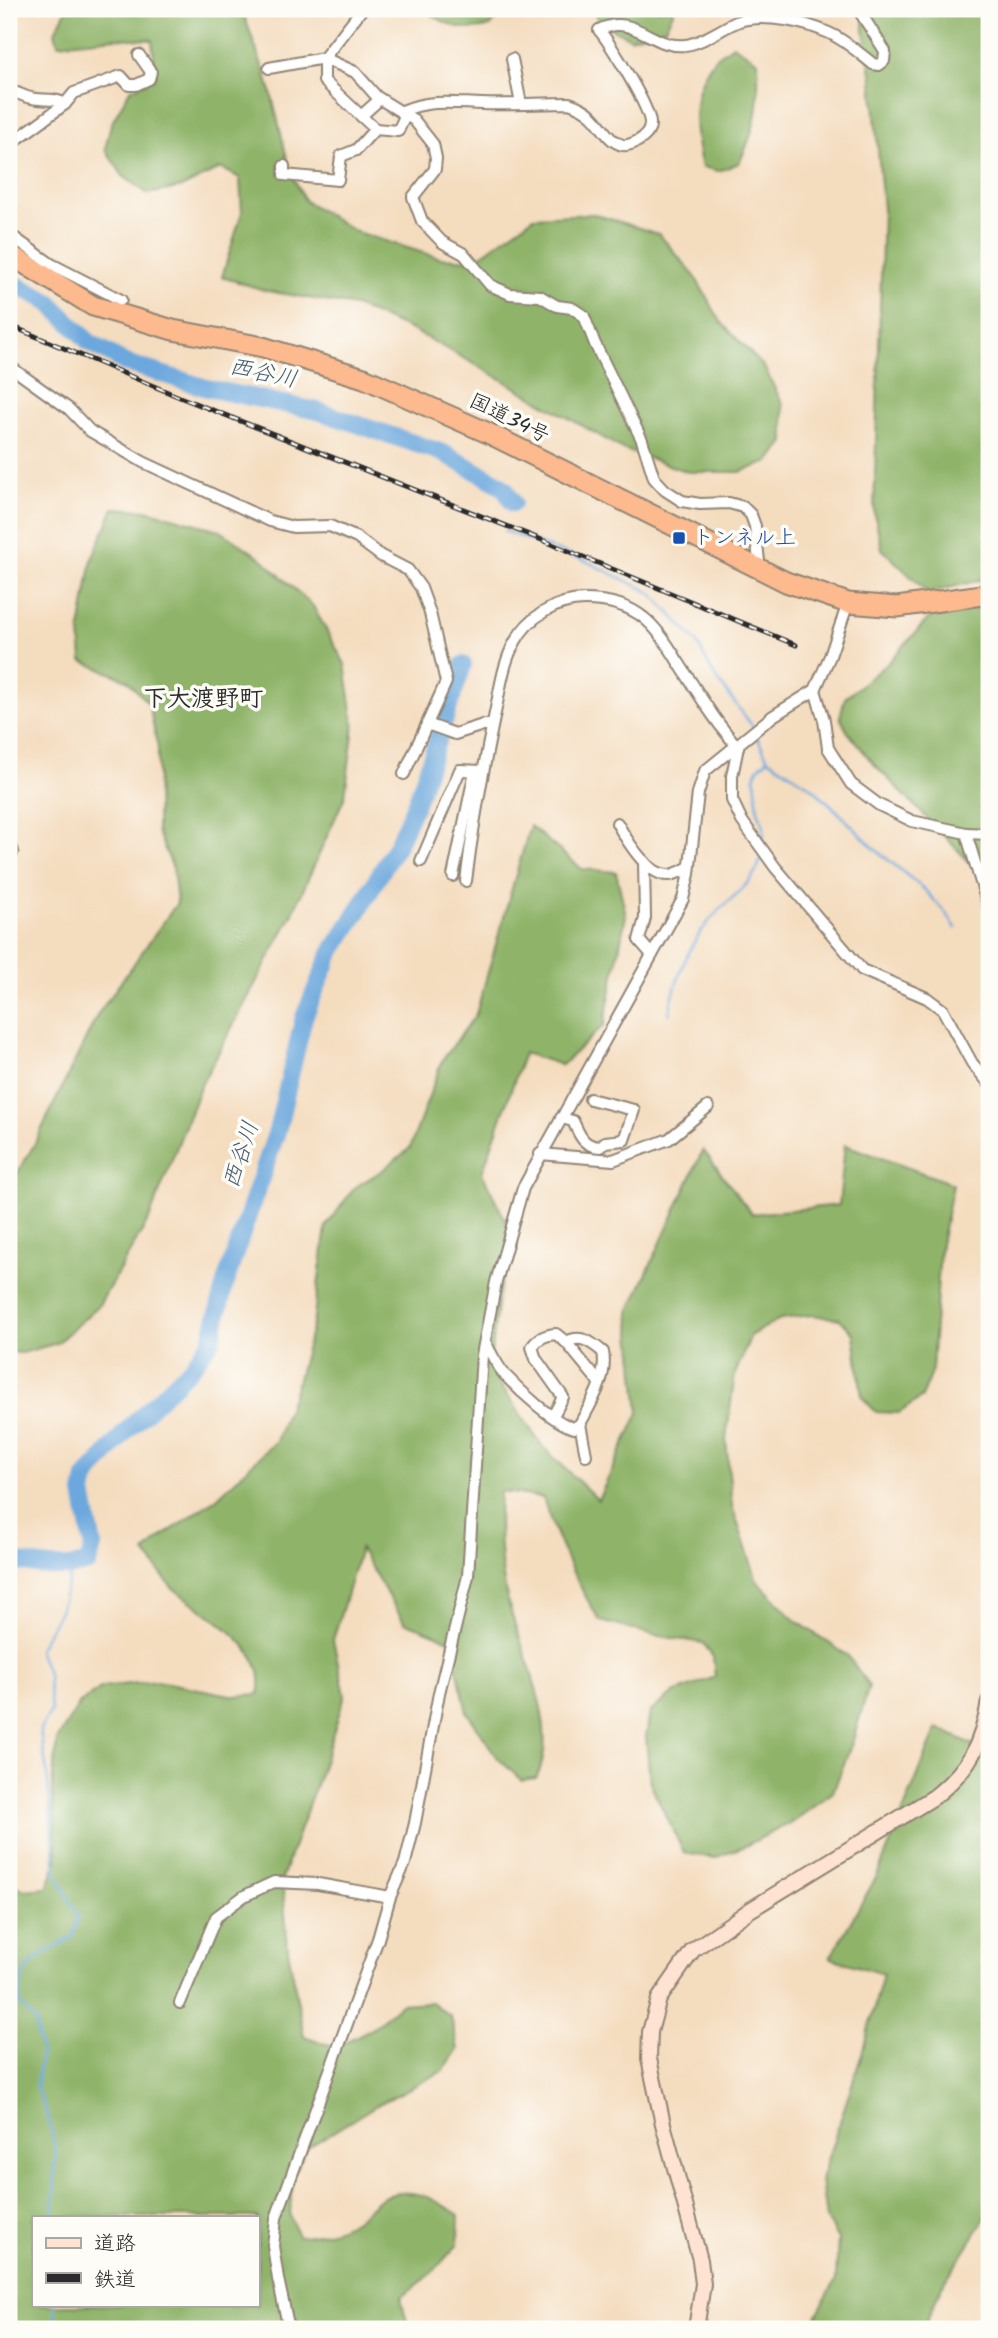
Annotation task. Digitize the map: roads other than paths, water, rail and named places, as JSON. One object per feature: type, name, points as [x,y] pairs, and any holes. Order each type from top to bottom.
[{"type":"highway","name":"国道34号","points":[[9,254],[93,306],[173,330],[263,347],[364,379],[488,433],[786,582],[848,603],[897,607],[989,594]]},
{"type":"street","points":[[362,9],[324,58],[324,81],[375,129],[398,131],[404,112],[417,105],[440,101],[569,103],[582,107],[614,142],[625,145],[635,143],[646,136],[650,128],[649,116],[619,60],[598,30],[609,25],[628,26],[666,44],[686,46],[751,18],[777,18],[827,32],[873,64],[879,65],[884,61],[885,51],[858,9]]},
{"type":"street","points":[[9,145],[65,104],[74,93],[121,76],[129,85],[149,79],[151,72],[139,55]]},
{"type":"street","points":[[269,68],[324,58],[355,72],[380,99],[404,112],[423,130],[433,144],[436,159],[435,169],[413,197],[422,221],[442,242],[464,254],[491,285],[510,293],[540,296],[557,306],[572,308],[584,316],[642,440],[654,478],[665,490],[682,501],[700,504],[729,503],[743,507],[751,514],[755,526],[760,570]]},
{"type":"street","points":[[512,59],[521,104]]},
{"type":"street","points":[[9,91],[30,98],[58,100],[65,104]]},
{"type":"street","points":[[361,116],[380,99]]},
{"type":"street","points":[[283,175],[338,180],[341,156],[356,150],[375,129]]},
{"type":"street","points":[[9,234],[51,264],[121,300]]},
{"type":"street","points":[[9,366],[69,409],[90,431],[143,461],[270,521],[293,527],[330,526],[357,538],[381,556],[408,570],[421,587],[430,613],[446,682],[404,774]]},
{"type":"street","points":[[453,877],[504,670],[515,641],[532,620],[552,606],[575,600],[600,600],[625,606],[645,619],[666,642],[725,733],[738,747]]},
{"type":"street","points":[[289,2329],[273,2246],[276,2218],[408,1850],[439,1693],[468,1576],[478,1388],[496,1282],[523,1188],[683,898],[690,867],[698,793],[705,771],[773,716],[815,690],[848,603]]},
{"type":"street","points":[[815,690],[824,720],[828,748],[851,784],[878,805],[912,821],[989,834]]},
{"type":"street","points":[[429,724],[455,734],[483,725],[492,725]]},
{"type":"street","points":[[738,747],[732,776],[732,800],[742,821],[775,867],[862,970],[926,999],[943,1010],[972,1063],[989,1083]]},
{"type":"street","points":[[421,861],[460,770],[478,771]]},
{"type":"street","points":[[466,881],[478,771]]},
{"type":"street","points":[[617,823],[628,842],[644,861],[659,873],[667,875],[690,867]]},
{"type":"street","points":[[966,832],[989,909]]},
{"type":"street","points":[[9,844],[13,851],[9,860]]},
{"type":"street","points":[[644,861],[645,918],[639,940],[652,955]]},
{"type":"street","points":[[561,1118],[573,1121],[581,1139],[589,1146],[600,1147],[606,1142],[624,1140],[634,1110],[590,1099]]},
{"type":"street","points":[[540,1154],[613,1160],[670,1139],[708,1107]]},
{"type":"street","points":[[552,1416],[563,1397],[536,1359],[532,1347],[537,1340],[548,1334],[555,1334],[603,1376]]},
{"type":"street","points":[[566,1342],[584,1339],[593,1343],[603,1352],[605,1361],[603,1376],[580,1424],[586,1455]]},
{"type":"street","points":[[485,1342],[504,1374],[552,1416],[566,1426],[574,1427],[580,1424]]},
{"type":"street","points":[[696,2329],[702,2284],[700,2260],[663,2124],[649,2059],[650,2032],[659,1999],[693,1950],[750,1910],[923,1804],[947,1786],[961,1773],[981,1737],[989,1701]]},
{"type":"street","points":[[180,2003],[216,1917],[244,1896],[274,1882],[318,1884],[390,1897]]},
{"type":"waterway","name":"西谷川","points":[[9,281],[49,302],[89,342],[126,363],[207,388],[318,411],[443,453],[496,482],[505,489],[513,503]]},
{"type":"waterway","points":[[504,531],[586,561],[650,592],[696,641],[714,675],[753,727]]},
{"type":"waterway","name":"西谷川","points":[[9,1560],[58,1567],[88,1563],[93,1546],[83,1493],[86,1478],[127,1430],[192,1367],[211,1341],[225,1283],[277,1131],[304,1017],[331,953],[398,843],[417,800],[463,665]]},
{"type":"waterway","points":[[755,733],[768,759],[810,786],[829,803],[875,849],[925,890],[956,928]]},
{"type":"waterway","points":[[763,845],[764,827],[758,811],[755,777],[758,768],[768,759]]},
{"type":"waterway","points":[[669,1014],[678,979],[693,945],[713,916],[753,876],[762,855]]},
{"type":"waterway","points":[[53,2216],[56,2152],[49,2120],[36,2086],[41,2054],[35,2020],[20,2004],[20,1990],[22,1979],[33,1962],[73,1937],[78,1916],[56,1873],[47,1772],[40,1730],[51,1711],[48,1675],[38,1650],[60,1611],[72,1568]]},
{"type":"waterway","points":[[55,2306],[55,2329]]},
{"type":"railway","points":[[9,325],[182,398],[547,542],[796,645]]},
{"type":"place","name":"トンネル上","points":[[679,538]]},
{"type":"district","name":"下大渡野町","points":[[203,699]]}]
